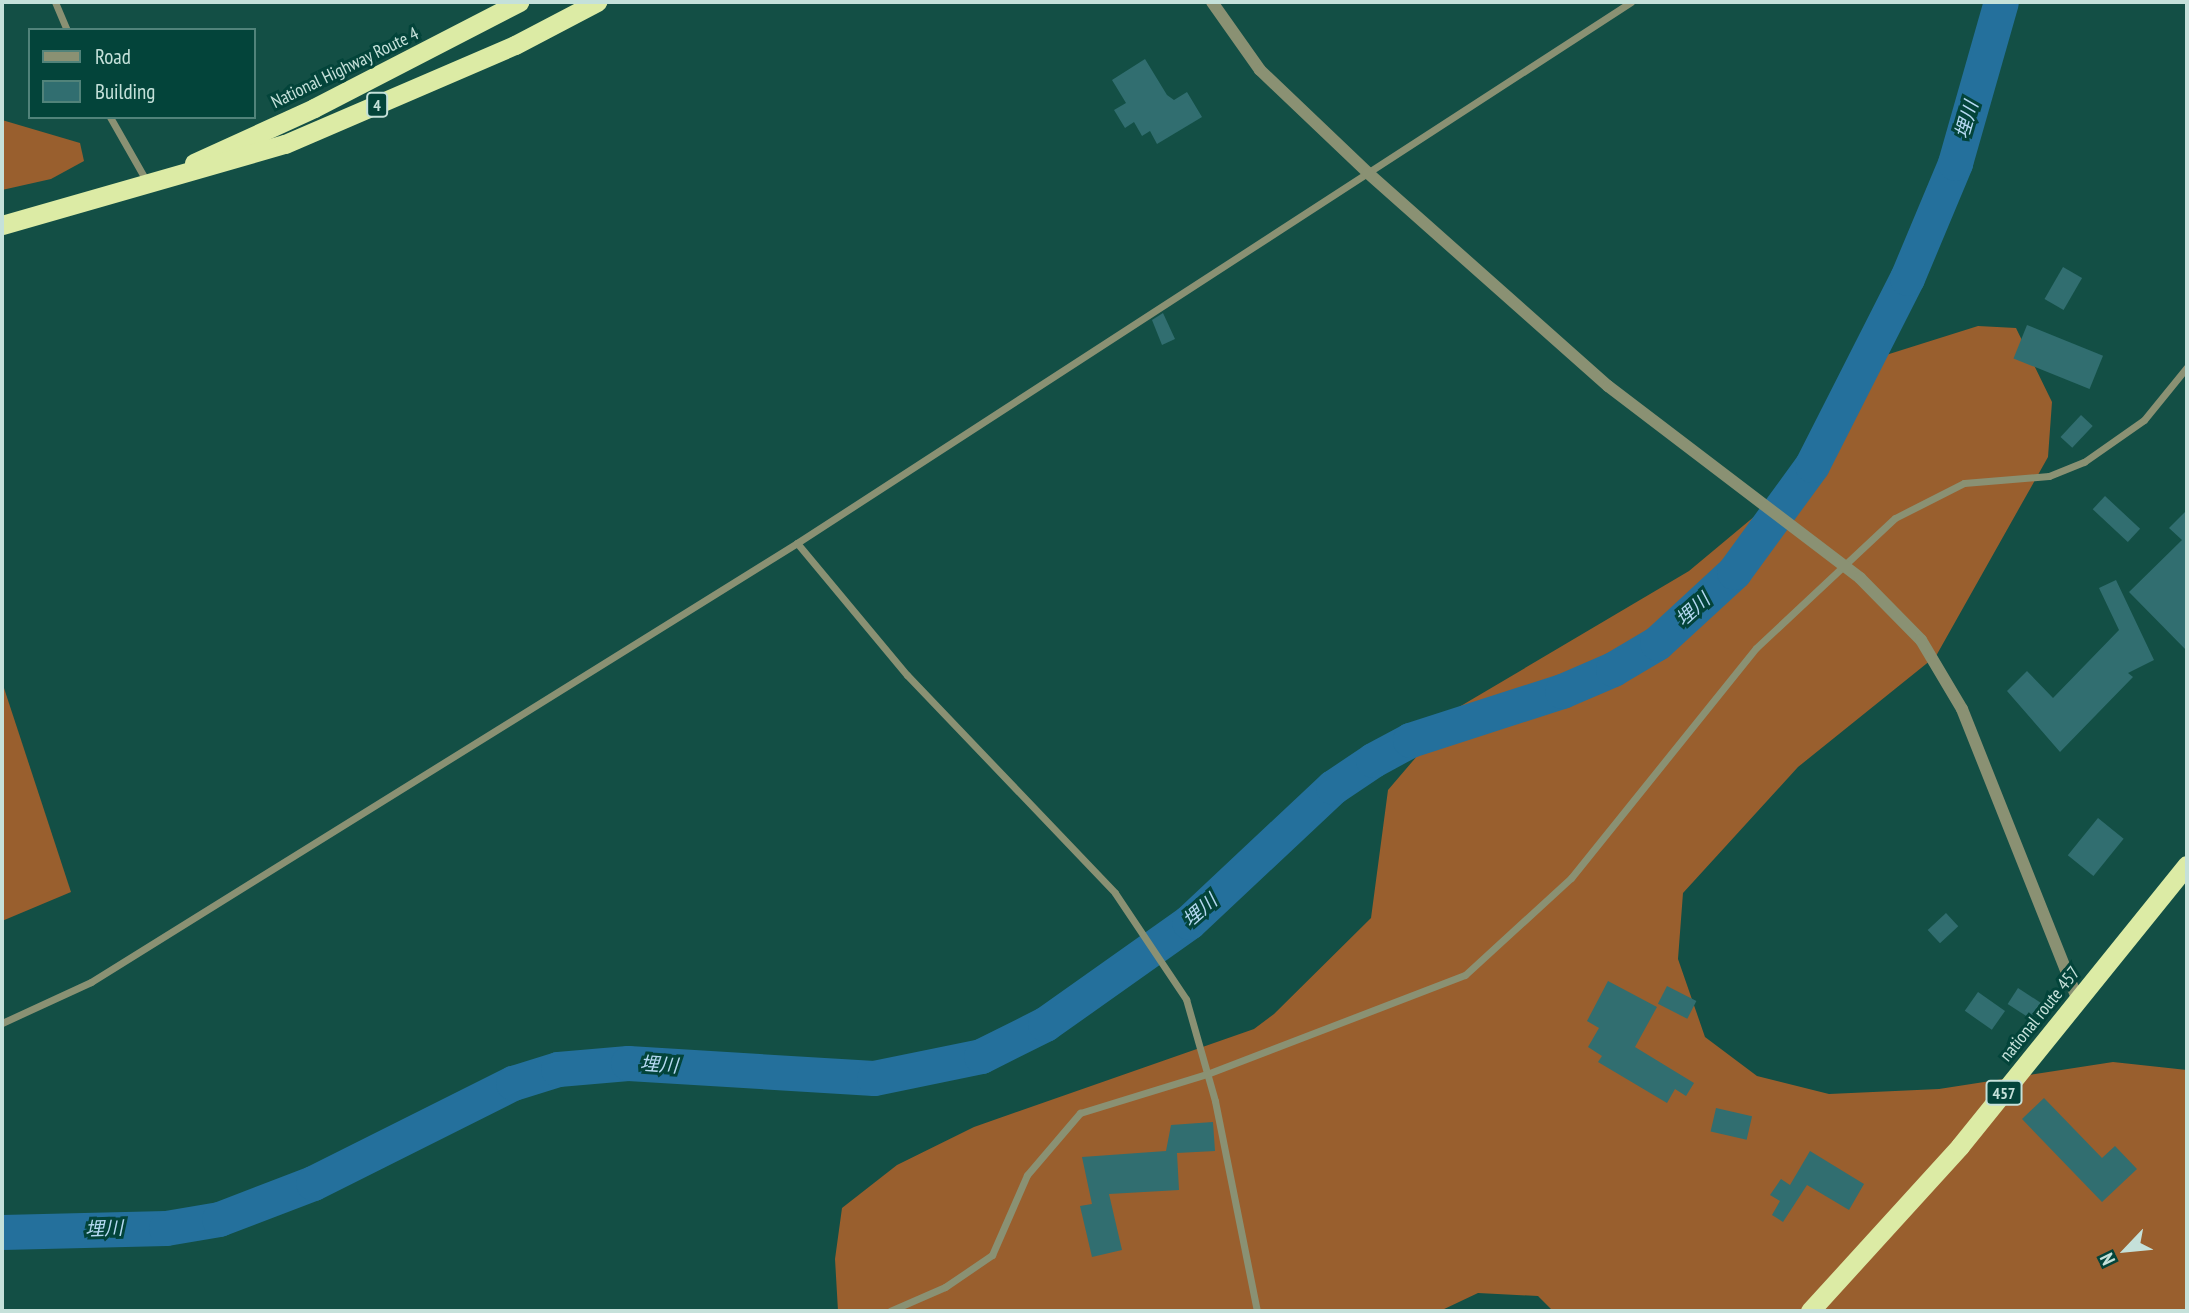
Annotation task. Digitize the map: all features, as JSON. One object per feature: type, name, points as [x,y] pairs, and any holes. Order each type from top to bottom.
[{"type":"highway","name":"National Highway Route 4","points":[[148,184],[314,108],[519,2]]},
{"type":"highway","name":"National Highway Route 4","points":[[2,225],[285,144],[515,45],[597,2]]},
{"type":"highway","name":"national route 457","points":[[1810,1311],[1960,1146],[2187,865]]},
{"type":"street","points":[[55,2],[66,28]]},
{"type":"street","points":[[1212,2],[1260,71],[1368,173],[1608,386],[1746,489],[1836,561],[1921,640],[1962,709],[2078,1001]]},
{"type":"street","points":[[2,1023],[91,982],[797,543],[1631,2]]},
{"type":"street","points":[[111,119],[148,184]]},
{"type":"street","points":[[890,1311],[945,1287],[992,1255],[1027,1175],[1080,1113],[1207,1074],[1465,975],[1571,878],[1756,648],[1836,561],[1895,518],[1964,483],[2049,476],[2084,462],[2144,420],[2187,367]]},
{"type":"street","points":[[797,543],[906,675],[1115,893],[1186,999],[1207,1074],[1257,1311]]},
{"type":"shaded area","points":[[2,120],[80,143],[84,161],[51,179],[2,190]]},
{"type":"shaded area","points":[[1978,326],[2016,328],[2052,402],[2048,457],[1936,656],[1798,767],[1683,893],[1678,959],[1705,1037],[1757,1076],[1829,1094],[1939,1089],[2113,1062],[2187,1070],[2187,1311],[1553,1311],[1538,1296],[1478,1293],[1440,1311],[838,1311],[835,1259],[842,1208],[897,1165],[974,1127],[1254,1029],[1274,1014],[1371,918],[1388,790],[1459,707],[1689,571],[1834,450],[1886,355]]},
{"type":"shaded area","points":[[2,682],[71,892],[2,921]]},
{"type":"building","points":[[1145,59],[1167,95],[1174,100],[1187,92],[1202,117],[1157,144],[1150,131],[1142,136],[1134,122],[1125,128],[1114,110],[1126,103],[1112,80]]},
{"type":"building","points":[[2063,267],[2082,278],[2064,310],[2044,299]]},
{"type":"building","points":[[1163,313],[1175,339],[1162,345],[1152,320]]},
{"type":"building","points":[[2027,325],[2103,356],[2090,389],[2014,358]]},
{"type":"building","points":[[2081,415],[2093,426],[2072,448],[2061,437]]},
{"type":"building","points":[[2105,496],[2140,529],[2128,542],[2093,509]]},
{"type":"building","points":[[2187,510],[2187,651],[2129,592],[2182,540],[2169,528]]},
{"type":"building","points":[[2116,580],[2154,660],[2128,673],[2133,677],[2060,752],[2007,691],[2027,671],[2053,698],[2119,630],[2099,588]]},
{"type":"building","points":[[2098,818],[2124,839],[2093,876],[2068,855]]},
{"type":"building","points":[[1946,913],[1958,926],[1940,943],[1928,930]]},
{"type":"building","points":[[1608,981],[1657,1007],[1635,1047],[1694,1083],[1686,1096],[1675,1089],[1667,1103],[1598,1062],[1602,1056],[1588,1047],[1599,1028],[1587,1021]]},
{"type":"building","points":[[1667,986],[1696,1001],[1687,1019],[1658,1004]]},
{"type":"building","points":[[2018,988],[2041,1003],[2030,1019],[2008,1004]]},
{"type":"building","points":[[1978,992],[2005,1011],[1992,1030],[1965,1011]]},
{"type":"building","points":[[2044,1098],[2102,1158],[2115,1146],[2137,1169],[2102,1202],[2022,1119]]},
{"type":"building","points":[[1716,1108],[1752,1116],[1747,1140],[1711,1131]]},
{"type":"building","points":[[1213,1122],[1215,1151],[1177,1153],[1179,1190],[1109,1194],[1122,1250],[1092,1257],[1080,1206],[1092,1204],[1082,1157],[1166,1151],[1171,1125]]},
{"type":"building","points":[[1810,1151],[1864,1184],[1849,1210],[1807,1185],[1783,1222],[1772,1215],[1780,1201],[1770,1195],[1781,1179],[1790,1185]]},
{"type":"waterway","name":"埋川","points":[[2,1232],[166,1228],[219,1219],[313,1183],[513,1083],[558,1069],[628,1063],[874,1078],[981,1056],[1045,1024],[1189,922],[1333,787],[1373,760],[1410,740],[1562,691],[1613,669],[1657,643],[1734,572],[1812,465],[1907,278],[1955,163],[2001,2]]}]
